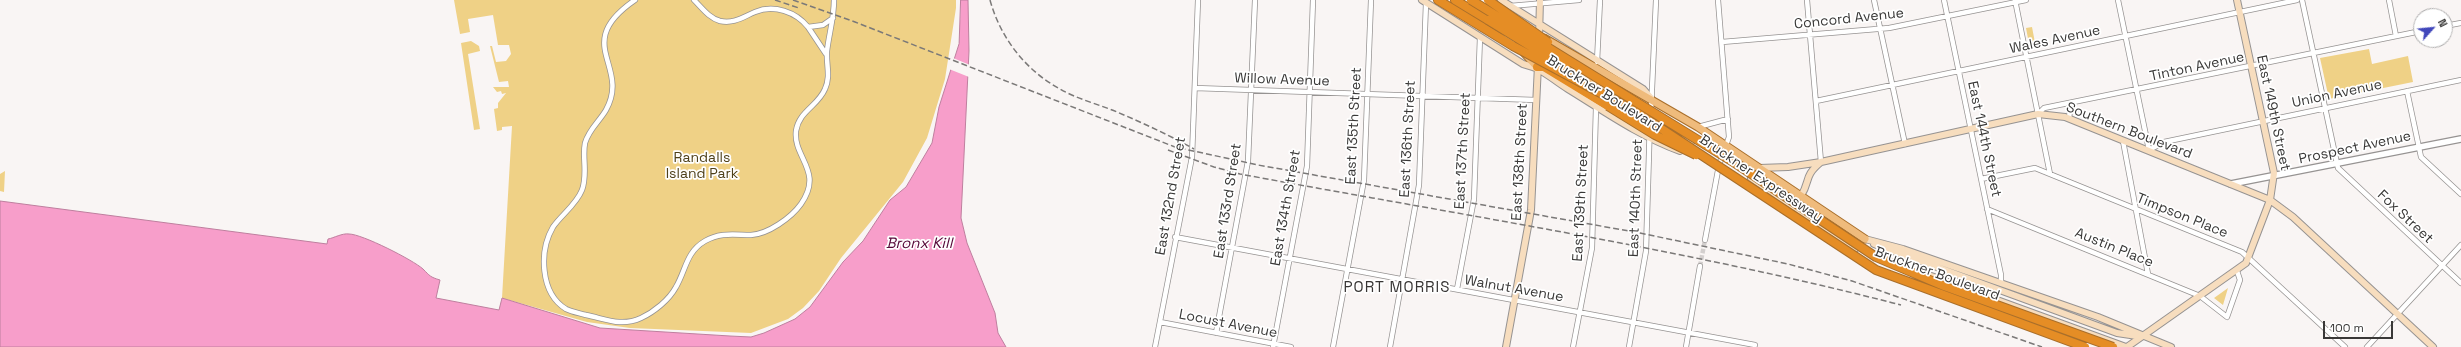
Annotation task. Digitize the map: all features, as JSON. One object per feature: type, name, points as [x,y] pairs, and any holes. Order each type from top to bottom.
[{"type":"highway","name":"Bruckner Expressway","points":[[1438,0],[1505,42],[1636,112],[1876,270],[2085,347]]},
{"type":"highway","points":[[1455,0],[1636,112]]},
{"type":"highway","name":"Bruckner Expressway","points":[[1471,0],[1595,67],[1876,257],[1944,286],[2113,347]]},
{"type":"highway","points":[[1488,0],[1595,67]]},
{"type":"highway","points":[[1537,67],[1544,67],[1661,138],[1715,163]]},
{"type":"main road","name":"Bruckner Boulevard","points":[[1460,0],[1722,159],[1845,242],[1945,281],[2127,347]]},
{"type":"main road","name":"Bruckner Boulevard","points":[[1471,0],[1595,67],[1641,96],[1651,98],[1727,146],[1865,239],[1907,258],[2117,333],[2142,337]]},
{"type":"main road","name":"Bruckner Boulevard","points":[[1501,0],[1540,25],[1595,67]]},
{"type":"main road","name":"East 149th Street","points":[[2127,347],[2237,271],[2249,258],[2270,200],[2274,176],[2237,0]]},
{"type":"main road","name":"Bruckner Boulevard","points":[[1424,1],[1523,64],[1537,67],[1554,81],[1650,139],[1715,163],[1734,173],[1836,242],[1878,267],[2104,347]]},
{"type":"main road","name":"East 138th Street","points":[[1506,347],[1531,210],[1537,67],[1540,36],[1540,2]]},
{"type":"main road","points":[[1493,21],[1537,67]]},
{"type":"main road","name":"Southern Boulevard","points":[[1759,168],[1788,167],[1821,162],[2038,114],[2069,118],[2270,200],[2293,217],[2433,347]]},
{"type":"main road","points":[[1781,199],[1801,196],[1806,187],[1809,173],[1821,162]]},
{"type":"main road","name":"Bruckner Boulevard","points":[[1865,239],[1903,248],[2098,317],[2142,337],[2171,347]]},
{"type":"main road","points":[[1836,242],[1852,250],[1863,250]]},
{"type":"main road","points":[[1945,281],[1974,302]]},
{"type":"street","points":[[635,0],[616,14],[606,32],[604,49],[612,77],[612,94],[606,109],[587,138],[583,188],[577,199],[553,228],[544,253],[545,273],[551,293],[561,305],[572,312],[615,322],[627,322],[643,317],[670,297],[678,284],[687,260],[700,244],[723,234],[751,234],[766,231],[795,211],[804,199],[809,178],[807,163],[797,143],[796,130],[802,116],[819,99],[825,90],[829,75],[827,55],[833,18],[834,0]]},
{"type":"street","points":[[694,0],[708,14],[720,21],[734,22],[759,11],[771,9],[793,14],[808,27],[827,55]]},
{"type":"street","name":"East 132nd Street","points":[[1155,347],[1175,238],[1192,157],[1198,0]]},
{"type":"street","name":"East 133rd Street","points":[[1216,333],[1249,157],[1255,0]]},
{"type":"street","name":"East 134th Street","points":[[1273,345],[1306,174],[1313,0]]},
{"type":"street","name":"East 135th Street","points":[[1333,347],[1364,180],[1371,0]]},
{"type":"street","points":[[1510,6],[1540,2],[1579,0]]},
{"type":"street","points":[[1595,67],[1600,0]]},
{"type":"street","name":"East 140th Street","points":[[1629,347],[1646,251],[1656,0]]},
{"type":"street","points":[[1705,240],[1715,163],[1722,159],[1730,137],[1718,0]]},
{"type":"street","points":[[1807,0],[1821,162]]},
{"type":"street","points":[[1874,0],[1905,144]]},
{"type":"street","name":"East 144th Street","points":[[1944,0],[2001,283]]},
{"type":"street","name":"Concord Avenue","points":[[1722,42],[1880,29],[2026,0]]},
{"type":"street","points":[[2118,0],[2149,150]]},
{"type":"street","name":"Wales Avenue","points":[[1816,101],[2297,0]]},
{"type":"street","points":[[2302,0],[2337,164]]},
{"type":"street","points":[[2389,0],[2396,36]]},
{"type":"street","name":"East 136th Street","points":[[1390,347],[1419,185],[1424,1]]},
{"type":"street","points":[[2016,1],[2050,174]]},
{"type":"street","points":[[808,27],[823,25],[833,18]]},
{"type":"street","name":"Tinton Avenue","points":[[2038,114],[2044,108],[2413,33]]},
{"type":"street","name":"East 137th Street","points":[[1457,289],[1474,199],[1480,37]]},
{"type":"street","name":"Union Avenue","points":[[2149,150],[2164,142],[2461,80]]},
{"type":"street","name":"Willow Avenue","points":[[1195,88],[1536,100]]},
{"type":"street","points":[[2407,91],[2421,157],[2461,194]]},
{"type":"street","points":[[2069,118],[2071,103]]},
{"type":"street","name":"East 139th Street","points":[[1573,347],[1592,248],[1596,107]]},
{"type":"street","points":[[1698,127],[1728,119]]},
{"type":"street","name":"Prospect Avenue","points":[[2231,184],[2461,139]]},
{"type":"street","points":[[2123,141],[2148,274]]},
{"type":"street","name":"Fox Street","points":[[2337,164],[2341,172],[2461,283]]},
{"type":"street","name":"Timpson Place","points":[[1981,179],[2035,168],[2242,252],[2345,347]]},
{"type":"street","name":"Austin Place","points":[[1987,209],[2200,296],[2227,317],[2240,280],[2237,271]]},
{"type":"street","name":"Walnut Avenue","points":[[1175,238],[1755,344]]},
{"type":"street","points":[[2367,347],[2461,245]]},
{"type":"street","points":[[1686,347],[1700,266]]},
{"type":"street","name":"Locust Avenue","points":[[1160,322],[1273,345],[1291,347]]},
{"type":"green space","name":"Randalls Island Park","points":[[454,0],[956,0],[956,8],[945,79],[927,138],[903,182],[841,258],[819,291],[803,308],[788,319],[751,333],[630,328],[587,322],[502,298],[512,126],[502,127],[502,130],[497,131],[494,109],[498,108],[498,103],[506,93],[502,94],[501,91],[497,92],[493,87],[509,87],[508,81],[499,82],[490,46],[492,46],[496,62],[506,61],[511,54],[509,45],[498,45],[493,15],[468,19],[470,32],[460,34]]},
{"type":"green space","points":[[2032,27],[2036,48],[2030,49],[2026,28]]},
{"type":"green space","points":[[471,41],[479,46],[480,51],[468,54],[480,129],[474,130],[461,43]]},
{"type":"green space","points":[[2369,49],[2372,64],[2408,56],[2413,82],[2329,99],[2320,58]]},
{"type":"green space","points":[[5,171],[4,192],[0,191],[0,174]]},
{"type":"green space","points":[[2228,288],[2223,305],[2214,298]]},
{"type":"water","name":"Bronx Kill","points":[[961,0],[968,0],[969,51],[961,218],[967,243],[995,313],[998,333],[1006,347],[0,347],[0,201],[327,244],[328,239],[344,234],[356,235],[387,248],[417,265],[432,277],[440,280],[436,298],[499,310],[502,298],[600,328],[751,337],[764,333],[795,319],[810,307],[843,262],[863,241],[890,200],[906,187],[932,143],[939,107],[959,44]]},
{"type":"pier","points":[[953,58],[970,65],[969,77],[949,69]]},
{"type":"tunnel","points":[[1700,266],[1705,240]]},
{"type":"railway","points":[[775,0],[799,8]]},
{"type":"railway","points":[[793,0],[855,22],[1175,147],[1258,165],[1640,233],[1788,264],[1852,281],[2042,347]]},
{"type":"railway","points":[[990,0],[994,14],[1007,39],[1025,62],[1047,81],[1067,93],[1136,120],[1194,149]]},
{"type":"railway","points":[[1168,150],[1214,167],[1240,174],[1655,250],[1819,285],[1901,305]]},
{"type":"district","name":"PORT MORRIS","points":[[1397,288]]}]
